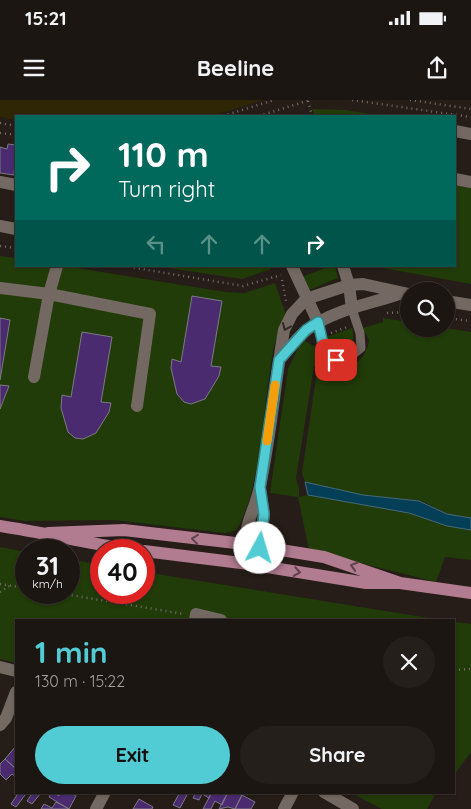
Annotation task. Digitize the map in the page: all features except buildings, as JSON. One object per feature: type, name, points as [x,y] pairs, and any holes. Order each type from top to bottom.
[{"type":"main road","points":[[0,526],[48,533],[90,544]]},
{"type":"main road","points":[[48,533],[124,530],[244,544],[324,557],[400,582],[471,593]]},
{"type":"main road","points":[[155,552],[249,564],[366,583],[400,582]]},
{"type":"street","points":[[456,131],[471,134]]},
{"type":"street","points":[[456,179],[471,182]]},
{"type":"street","points":[[0,182],[15,185]]},
{"type":"street","points":[[0,226],[15,229]]},
{"type":"street","points":[[34,377],[49,294],[57,267]]},
{"type":"street","points":[[342,267],[349,285],[352,309]]},
{"type":"street","points":[[292,268],[318,322]]},
{"type":"street","points":[[249,564],[244,544],[246,528],[260,487],[284,330],[292,314],[306,299],[349,285],[363,284],[400,293]]},
{"type":"street","points":[[0,288],[49,294],[150,314],[137,406]]},
{"type":"street","points":[[279,360],[306,330],[318,322],[352,309],[400,295]]},
{"type":"street","points":[[455,302],[471,305]]},
{"type":"street","points":[[249,564],[260,548],[264,514],[260,487]]},
{"type":"street","points":[[195,618],[196,614],[217,619]]},
{"type":"street","points":[[0,667],[15,671]]},
{"type":"street","points":[[0,724],[6,718],[15,695]]},
{"type":"street","points":[[96,809],[104,794]]},
{"type":"street","points":[[284,809],[292,794]]},
{"type":"street","points":[[327,794],[353,809]]},
{"type":"lane","points":[[318,322],[323,344],[336,360],[351,356],[361,348],[360,332],[352,309]]},
{"type":"path","points":[[226,115],[274,100]]},
{"type":"path","points":[[262,115],[309,100],[312,115]]},
{"type":"path","points":[[352,100],[471,117]]},
{"type":"path","points":[[410,100],[471,109]]},
{"type":"path","points":[[0,123],[15,126]]},
{"type":"path","points":[[0,133],[15,135]]},
{"type":"path","points":[[0,246],[15,248]]},
{"type":"path","points":[[130,267],[243,286],[280,275],[292,268]]},
{"type":"path","points":[[455,319],[471,322]]},
{"type":"path","points":[[0,584],[15,587]]},
{"type":"path","points":[[0,592],[9,586]]},
{"type":"path","points":[[80,597],[195,618]]},
{"type":"path","points":[[455,670],[471,669]]},
{"type":"green space","points":[[312,109],[345,110],[377,115],[315,115]]},
{"type":"green space","points":[[456,185],[471,188],[471,284],[378,267],[456,267]]},
{"type":"green space","points":[[0,256],[15,258],[15,267],[71,267],[225,292],[245,293],[275,283],[286,315],[279,330],[273,353],[259,455],[251,494],[237,530],[225,533],[114,520],[25,521],[0,517]]},
{"type":"green space","points":[[162,267],[270,267],[271,269],[242,279]]},
{"type":"green space","points":[[327,267],[335,267],[338,278],[307,291],[302,277]]},
{"type":"green space","points":[[383,318],[400,321],[400,337],[455,337],[455,329],[471,332],[471,518],[447,514],[422,501],[363,495],[305,482],[302,473],[317,371],[349,365],[362,358],[369,340],[363,328],[383,322]]},
{"type":"green space","points":[[352,328],[352,345],[349,350],[345,353],[335,351],[326,337]]},
{"type":"green space","points":[[305,341],[319,349],[322,361],[314,367],[296,478],[299,497],[308,495],[409,513],[447,526],[471,530],[471,560],[445,557],[436,582],[309,550],[298,497],[270,493],[288,369],[299,346]]},
{"type":"green space","points":[[0,547],[15,550],[15,604],[80,604],[80,561],[90,563],[90,604],[155,604],[155,574],[435,619],[15,619],[15,663],[0,659]]},
{"type":"green space","points":[[455,622],[471,624],[471,752],[455,774]]},
{"type":"green space","points":[[353,794],[435,794],[427,809],[382,809]]},
{"type":"sand","points":[[0,100],[263,100],[215,115],[15,115],[15,120],[0,117]]},
{"type":"water","points":[[305,482],[363,495],[419,501],[447,514],[471,518],[471,530],[447,526],[409,513],[308,495]]},
{"type":"slow traffic","points":[[267,441],[275,385]]},
{"type":"route","points":[[260,548],[264,514],[260,487],[279,360],[306,330],[318,322],[323,344],[336,360]]}]
